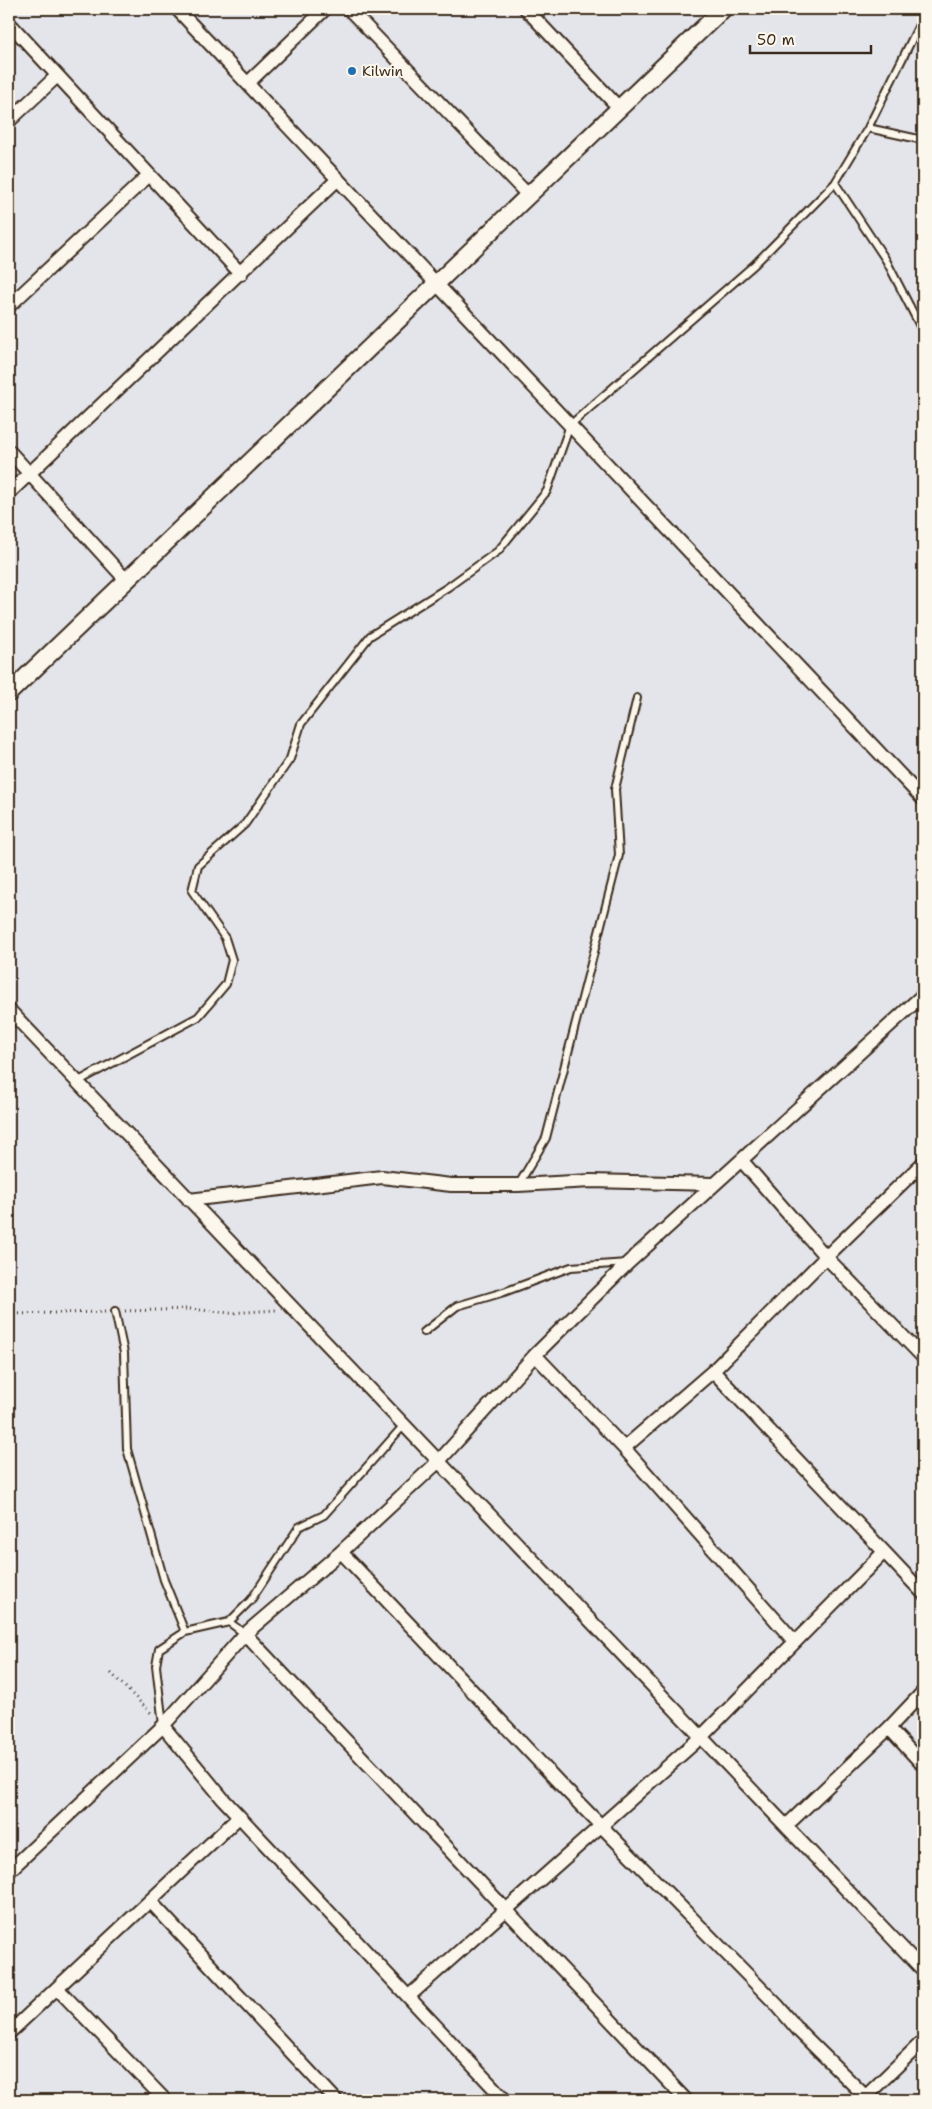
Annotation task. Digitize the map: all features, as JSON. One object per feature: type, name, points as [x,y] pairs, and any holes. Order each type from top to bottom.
[{"type":"street","points":[[177,9],[437,282],[923,799]]},
{"type":"street","points":[[248,83],[324,9]]},
{"type":"street","points":[[349,9],[528,195]]},
{"type":"street","points":[[526,9],[619,108]]},
{"type":"street","points":[[9,693],[723,9]]},
{"type":"street","points":[[9,23],[241,274]]},
{"type":"street","points":[[9,121],[57,76]]},
{"type":"street","points":[[9,306],[149,175]]},
{"type":"street","points":[[9,493],[241,274],[338,179]]},
{"type":"street","points":[[9,451],[126,580]]},
{"type":"street","points":[[9,1871],[163,1726],[245,1634],[341,1552],[439,1460],[534,1355],[628,1263],[923,995]]},
{"type":"street","points":[[9,1010],[923,1970]]},
{"type":"street","points":[[742,1161],[826,1257],[922,1353]]},
{"type":"street","points":[[624,1448],[713,1371],[923,1163]]},
{"type":"street","points":[[190,1200],[382,1177],[451,1185],[518,1186],[591,1181],[713,1184]]},
{"type":"street","points":[[534,1355],[624,1448],[794,1641]]},
{"type":"street","points":[[713,1371],[923,1593]]},
{"type":"street","points":[[341,1552],[600,1826],[864,2098],[923,2041]]},
{"type":"street","points":[[409,1996],[701,1737],[884,1552]]},
{"type":"street","points":[[245,1634],[686,2100]]},
{"type":"street","points":[[786,1826],[889,1728],[923,1692]]},
{"type":"street","points":[[163,1726],[239,1817],[505,2100]]},
{"type":"street","points":[[889,1728],[923,1765]]},
{"type":"street","points":[[9,2033],[239,1817]]},
{"type":"street","points":[[150,1901],[336,2100]]},
{"type":"street","points":[[57,1988],[165,2100]]},
{"type":"lane","points":[[77,1082],[198,1017],[226,984],[232,960],[225,938],[192,891],[198,866],[245,824],[290,759],[302,724],[370,636],[448,587],[498,551],[547,491],[570,424],[754,265],[834,183],[868,128],[923,17]]},
{"type":"lane","points":[[868,128],[923,140]]},
{"type":"lane","points":[[834,183],[886,260],[923,332]]},
{"type":"lane","points":[[518,1186],[546,1138],[620,855],[615,789],[638,698]]},
{"type":"lane","points":[[424,1332],[457,1306],[504,1292],[572,1267],[628,1263]]},
{"type":"lane","points":[[115,1312],[124,1353],[127,1448],[164,1580],[185,1632]]},
{"type":"lane","points":[[163,1726],[156,1666],[159,1650],[185,1632],[229,1622],[251,1600],[299,1527],[324,1515],[404,1425]]},
{"type":"lane","points":[[229,1622],[245,1634]]},
{"type":"path","points":[[9,1314],[190,1309],[230,1313],[267,1312],[292,1307]]},
{"type":"path","points":[[111,1673],[163,1726]]},
{"type":"place","name":"Kilwin","points":[[352,71]]}]
